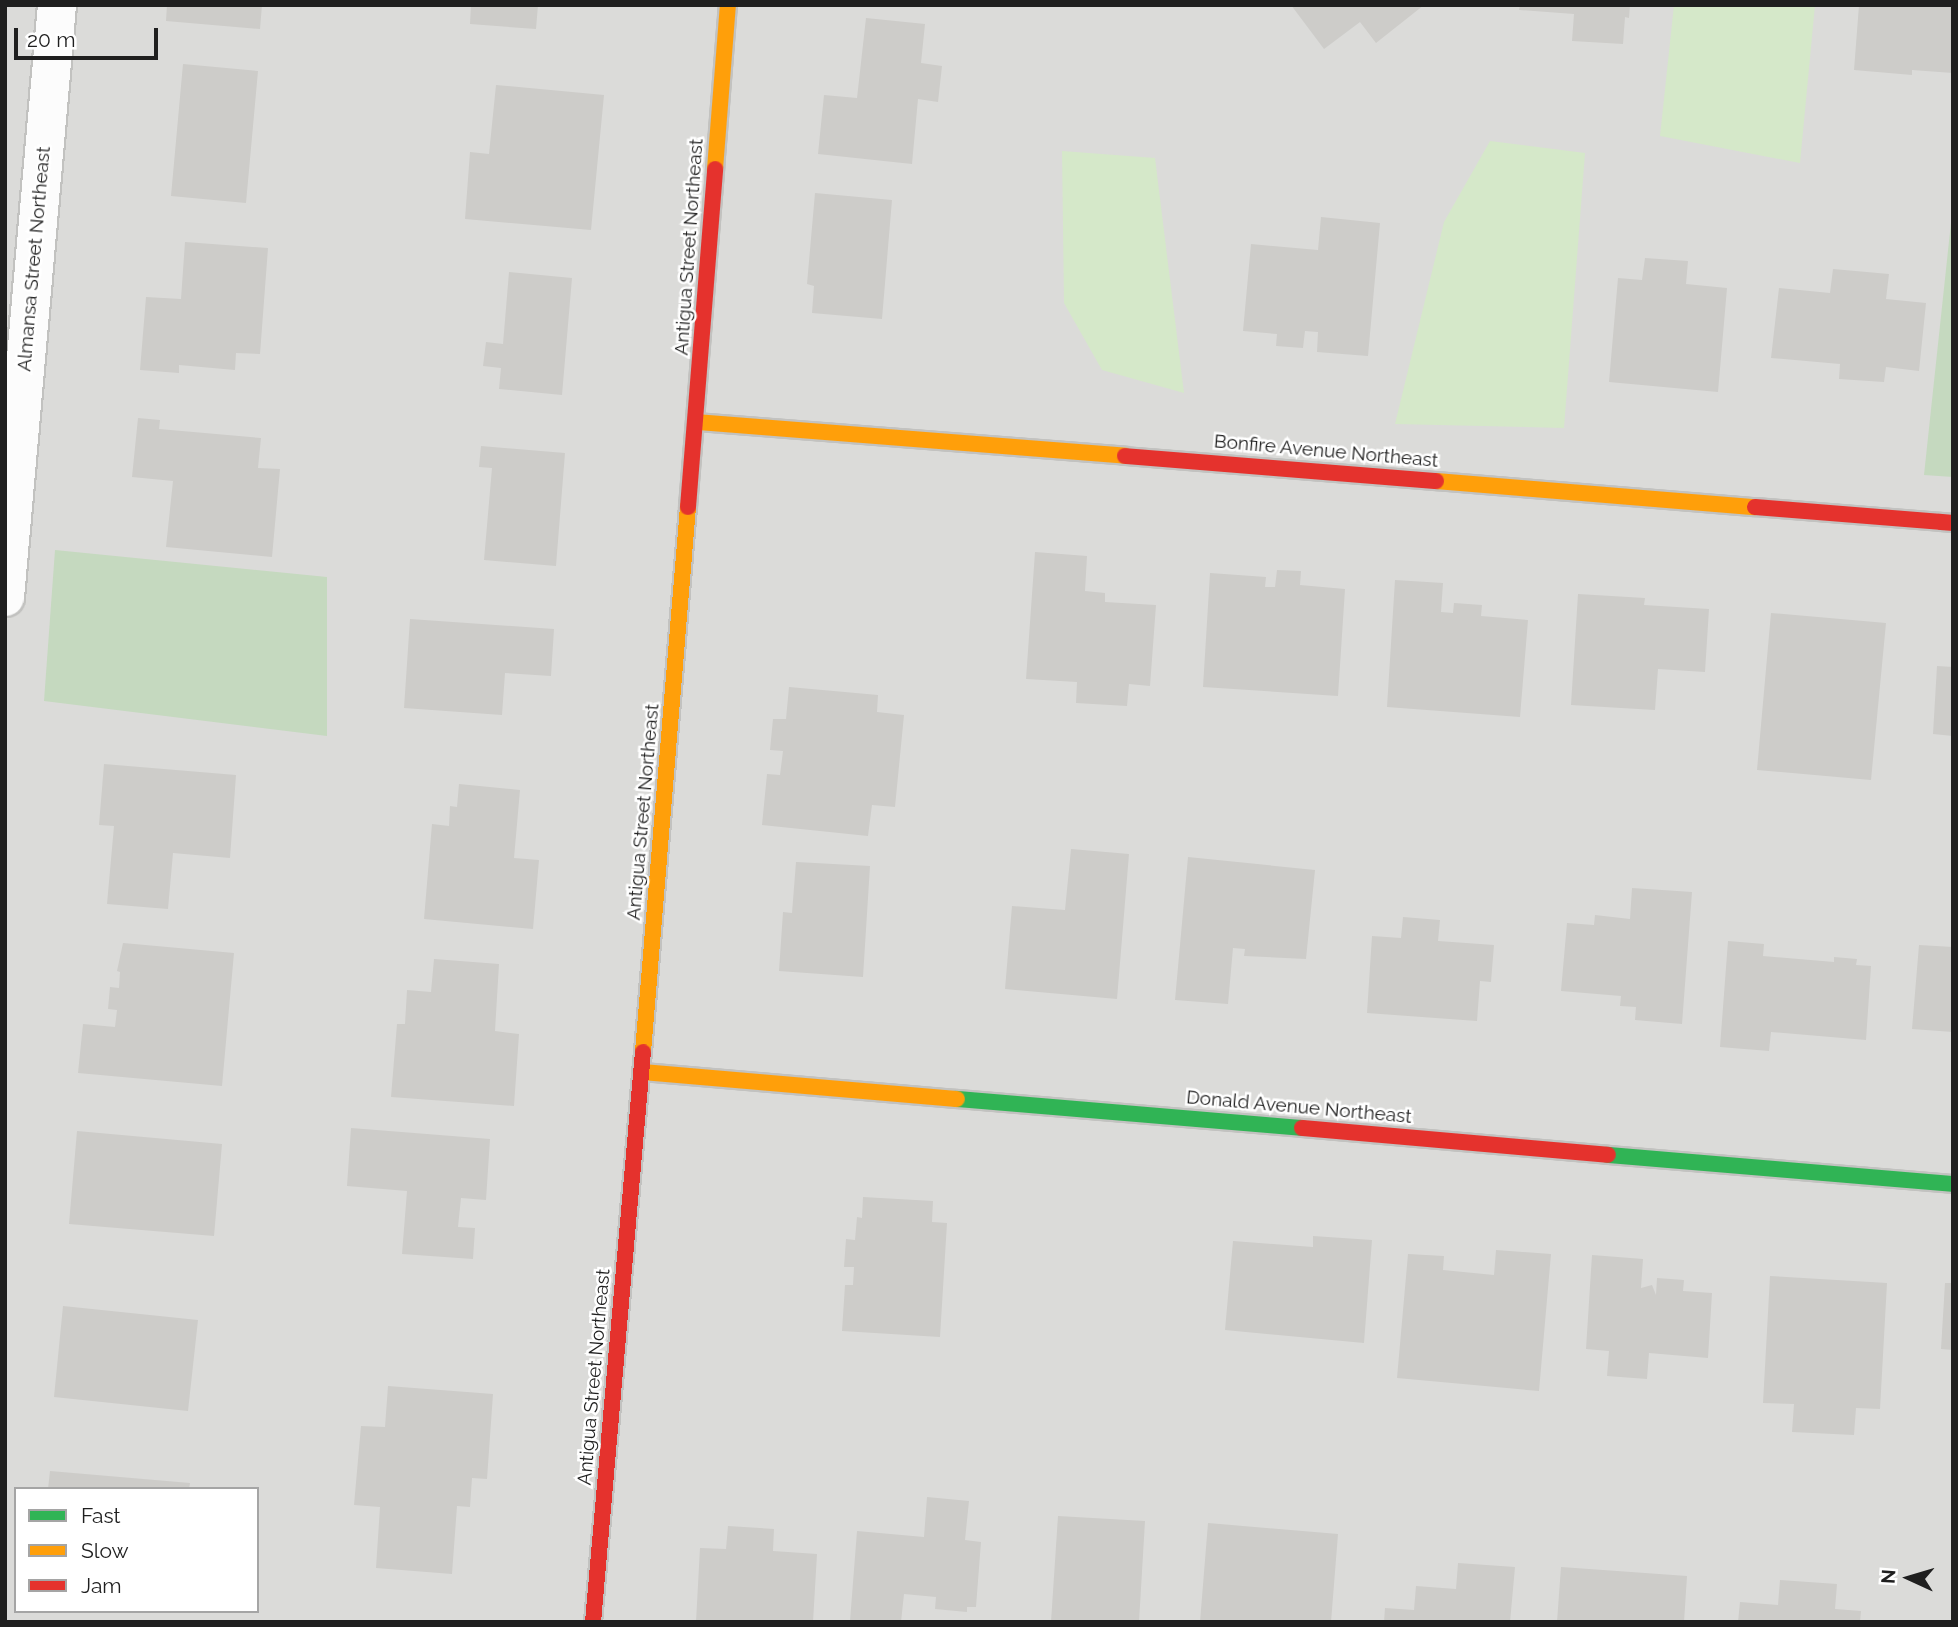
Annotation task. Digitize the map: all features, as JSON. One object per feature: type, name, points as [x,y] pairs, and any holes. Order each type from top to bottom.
[{"type":"street","name":"Almansa Street Northeast","points":[[5,597],[57,5]]},
{"type":"street","name":"Antigua Street Northeast","points":[[593,1622],[697,422],[728,5]]},
{"type":"street","name":"Bonfire Avenue Northeast","points":[[697,422],[1953,523]]},
{"type":"street","name":"Donald Avenue Northeast","points":[[642,1072],[1953,1184]]},
{"type":"shaded area","points":[[5,5],[1953,5],[1953,1622],[5,1622]]},
{"type":"green space","points":[[1674,5],[1815,5],[1800,163],[1660,136]]},
{"type":"green space","points":[[1490,141],[1585,153],[1564,428],[1395,424],[1444,222]]},
{"type":"green space","points":[[1062,151],[1155,158],[1184,393],[1102,370],[1064,303]]},
{"type":"green space","points":[[1953,204],[1953,477],[1924,475]]},
{"type":"green space","points":[[55,550],[327,577],[327,736],[44,701]]},
{"type":"building","points":[[167,5],[262,5],[260,29],[166,21]]},
{"type":"building","points":[[471,5],[538,5],[536,29],[470,24]]},
{"type":"building","points":[[1291,5],[1424,5],[1376,43],[1360,22],[1324,49]]},
{"type":"building","points":[[1520,5],[1630,5],[1629,18],[1625,17],[1623,44],[1572,41],[1574,14],[1519,10]]},
{"type":"building","points":[[1859,5],[1953,5],[1953,73],[1912,70],[1912,75],[1854,70]]},
{"type":"building","points":[[866,18],[925,24],[921,63],[942,66],[938,102],[918,99],[912,164],[818,154],[824,95],[857,98]]},
{"type":"building","points":[[183,64],[258,71],[246,203],[171,196]]},
{"type":"building","points":[[496,85],[604,95],[591,230],[465,219],[470,152],[489,154]]},
{"type":"building","points":[[815,193],[892,200],[882,319],[812,313],[814,286],[807,284]]},
{"type":"building","points":[[1321,217],[1380,223],[1368,356],[1317,352],[1318,332],[1305,331],[1303,348],[1276,346],[1277,334],[1243,331],[1251,244],[1318,250]]},
{"type":"building","points":[[185,242],[268,248],[260,354],[236,353],[235,370],[179,365],[179,373],[140,370],[146,297],[181,299]]},
{"type":"building","points":[[1645,258],[1688,261],[1686,284],[1727,288],[1718,392],[1609,382],[1618,278],[1642,280]]},
{"type":"building","points":[[1833,269],[1889,274],[1886,299],[1926,303],[1919,371],[1886,367],[1884,382],[1839,379],[1840,364],[1771,358],[1779,288],[1830,293]]},
{"type":"building","points":[[509,272],[572,278],[562,395],[499,389],[501,368],[483,366],[486,342],[503,344]]},
{"type":"building","points":[[138,418],[160,420],[159,429],[261,438],[258,468],[280,469],[272,557],[166,547],[173,481],[132,477]]},
{"type":"building","points":[[481,446],[565,453],[556,566],[484,560],[492,468],[479,467]]},
{"type":"building","points":[[1035,552],[1087,556],[1085,591],[1105,593],[1105,602],[1156,605],[1150,686],[1129,684],[1127,706],[1076,703],[1077,682],[1026,679]]},
{"type":"building","points":[[1277,570],[1301,571],[1300,585],[1345,589],[1338,696],[1203,687],[1210,573],[1266,577],[1265,587],[1275,587]]},
{"type":"building","points":[[1395,580],[1443,583],[1441,612],[1453,613],[1454,603],[1482,605],[1481,616],[1528,620],[1520,717],[1387,707]]},
{"type":"building","points":[[1578,594],[1645,598],[1644,605],[1709,609],[1705,672],[1658,669],[1655,710],[1571,705]]},
{"type":"building","points":[[1771,613],[1886,623],[1871,780],[1757,770]]},
{"type":"building","points":[[410,619],[554,629],[551,676],[505,673],[502,715],[404,708]]},
{"type":"building","points":[[1937,666],[1953,667],[1953,736],[1933,734]]},
{"type":"building","points":[[789,687],[878,695],[877,712],[904,715],[895,807],[872,805],[868,836],[762,825],[767,774],[780,775],[783,751],[770,750],[773,719],[786,719]]},
{"type":"building","points":[[104,764],[236,775],[230,858],[173,853],[168,909],[107,904],[114,826],[99,825]]},
{"type":"building","points":[[459,784],[520,790],[514,858],[539,860],[533,929],[424,919],[432,824],[449,826],[450,806],[457,807]]},
{"type":"building","points":[[1071,849],[1129,854],[1117,999],[1005,989],[1012,906],[1065,910]]},
{"type":"building","points":[[1188,857],[1315,870],[1306,959],[1244,956],[1245,949],[1233,948],[1228,1004],[1175,1000]]},
{"type":"building","points":[[796,862],[870,866],[863,977],[779,971],[783,912],[792,913]]},
{"type":"building","points":[[1632,888],[1692,892],[1682,1024],[1635,1020],[1636,1007],[1620,1006],[1621,996],[1561,991],[1567,923],[1594,925],[1595,915],[1630,919]]},
{"type":"building","points":[[1403,917],[1440,920],[1438,941],[1494,945],[1491,982],[1480,981],[1477,1021],[1367,1013],[1372,936],[1401,938]]},
{"type":"building","points":[[1728,941],[1764,944],[1763,956],[1834,962],[1834,957],[1857,959],[1856,965],[1871,966],[1866,1040],[1771,1032],[1769,1051],[1720,1047]]},
{"type":"building","points":[[123,943],[234,953],[222,1086],[78,1073],[83,1024],[115,1027],[117,1010],[108,1009],[110,987],[119,988],[120,972],[117,971]]},
{"type":"building","points":[[1919,945],[1953,947],[1953,1032],[1912,1029]]},
{"type":"building","points":[[434,959],[499,964],[495,1031],[519,1034],[514,1106],[391,1097],[397,1024],[405,1024],[407,990],[431,992]]},
{"type":"building","points":[[351,1128],[490,1139],[486,1200],[461,1198],[458,1227],[475,1228],[473,1259],[402,1254],[407,1191],[347,1186]]},
{"type":"building","points":[[77,1131],[222,1144],[214,1236],[69,1224]]},
{"type":"building","points":[[863,1197],[933,1201],[932,1222],[947,1223],[940,1337],[842,1331],[845,1285],[853,1285],[854,1267],[844,1267],[846,1239],[855,1240],[857,1217],[862,1218]]},
{"type":"building","points":[[1313,1236],[1372,1240],[1364,1343],[1225,1330],[1233,1241],[1313,1247]]},
{"type":"building","points":[[1496,1250],[1551,1254],[1539,1391],[1397,1378],[1408,1254],[1444,1256],[1443,1270],[1494,1275]]},
{"type":"building","points":[[1592,1255],[1643,1259],[1641,1288],[1652,1285],[1656,1295],[1657,1278],[1684,1280],[1683,1291],[1712,1293],[1708,1358],[1649,1353],[1647,1379],[1607,1376],[1609,1351],[1586,1349]]},
{"type":"building","points":[[1770,1276],[1887,1283],[1880,1409],[1856,1408],[1854,1435],[1792,1432],[1794,1404],[1763,1403]]},
{"type":"building","points":[[1945,1283],[1953,1283],[1953,1350],[1941,1349]]},
{"type":"building","points":[[63,1306],[198,1320],[188,1411],[54,1397]]},
{"type":"building","points":[[388,1386],[493,1394],[487,1479],[472,1478],[470,1507],[457,1506],[452,1574],[376,1568],[380,1507],[354,1505],[361,1426],[385,1427]]},
{"type":"building","points":[[50,1471],[190,1483],[189,1487],[48,1487]]},
{"type":"building","points":[[927,1497],[969,1501],[965,1540],[981,1542],[976,1607],[967,1607],[967,1612],[935,1609],[936,1597],[904,1594],[901,1622],[850,1621],[857,1531],[924,1537]]},
{"type":"building","points":[[1058,1516],[1145,1521],[1139,1622],[1051,1622]]},
{"type":"building","points":[[1208,1523],[1338,1534],[1331,1622],[1200,1622]]},
{"type":"building","points":[[728,1526],[774,1529],[773,1551],[817,1554],[813,1622],[696,1622],[700,1548],[726,1549]]},
{"type":"building","points":[[1458,1563],[1515,1567],[1510,1622],[1384,1622],[1385,1608],[1414,1610],[1416,1586],[1456,1589]]},
{"type":"building","points":[[1561,1567],[1687,1576],[1684,1622],[1557,1622]]},
{"type":"building","points":[[1780,1580],[1837,1584],[1835,1609],[1861,1611],[1860,1622],[1738,1622],[1740,1602],[1778,1605]]},
{"type":"traffic: fast","points":[[957,1099],[1302,1128]]},
{"type":"traffic: fast","points":[[1608,1155],[1953,1184]]},
{"type":"traffic: slow","points":[[715,169],[728,5]]},
{"type":"traffic: slow","points":[[697,422],[1125,456]]},
{"type":"traffic: slow","points":[[1436,481],[1755,507]]},
{"type":"traffic: slow","points":[[643,1052],[688,507]]},
{"type":"traffic: slow","points":[[642,1072],[957,1099]]},
{"type":"traffic: jam","points":[[688,507],[715,169]]},
{"type":"traffic: jam","points":[[1125,456],[1436,481]]},
{"type":"traffic: jam","points":[[1755,507],[1953,523]]},
{"type":"traffic: jam","points":[[593,1622],[643,1052]]},
{"type":"traffic: jam","points":[[1302,1128],[1608,1155]]}]
